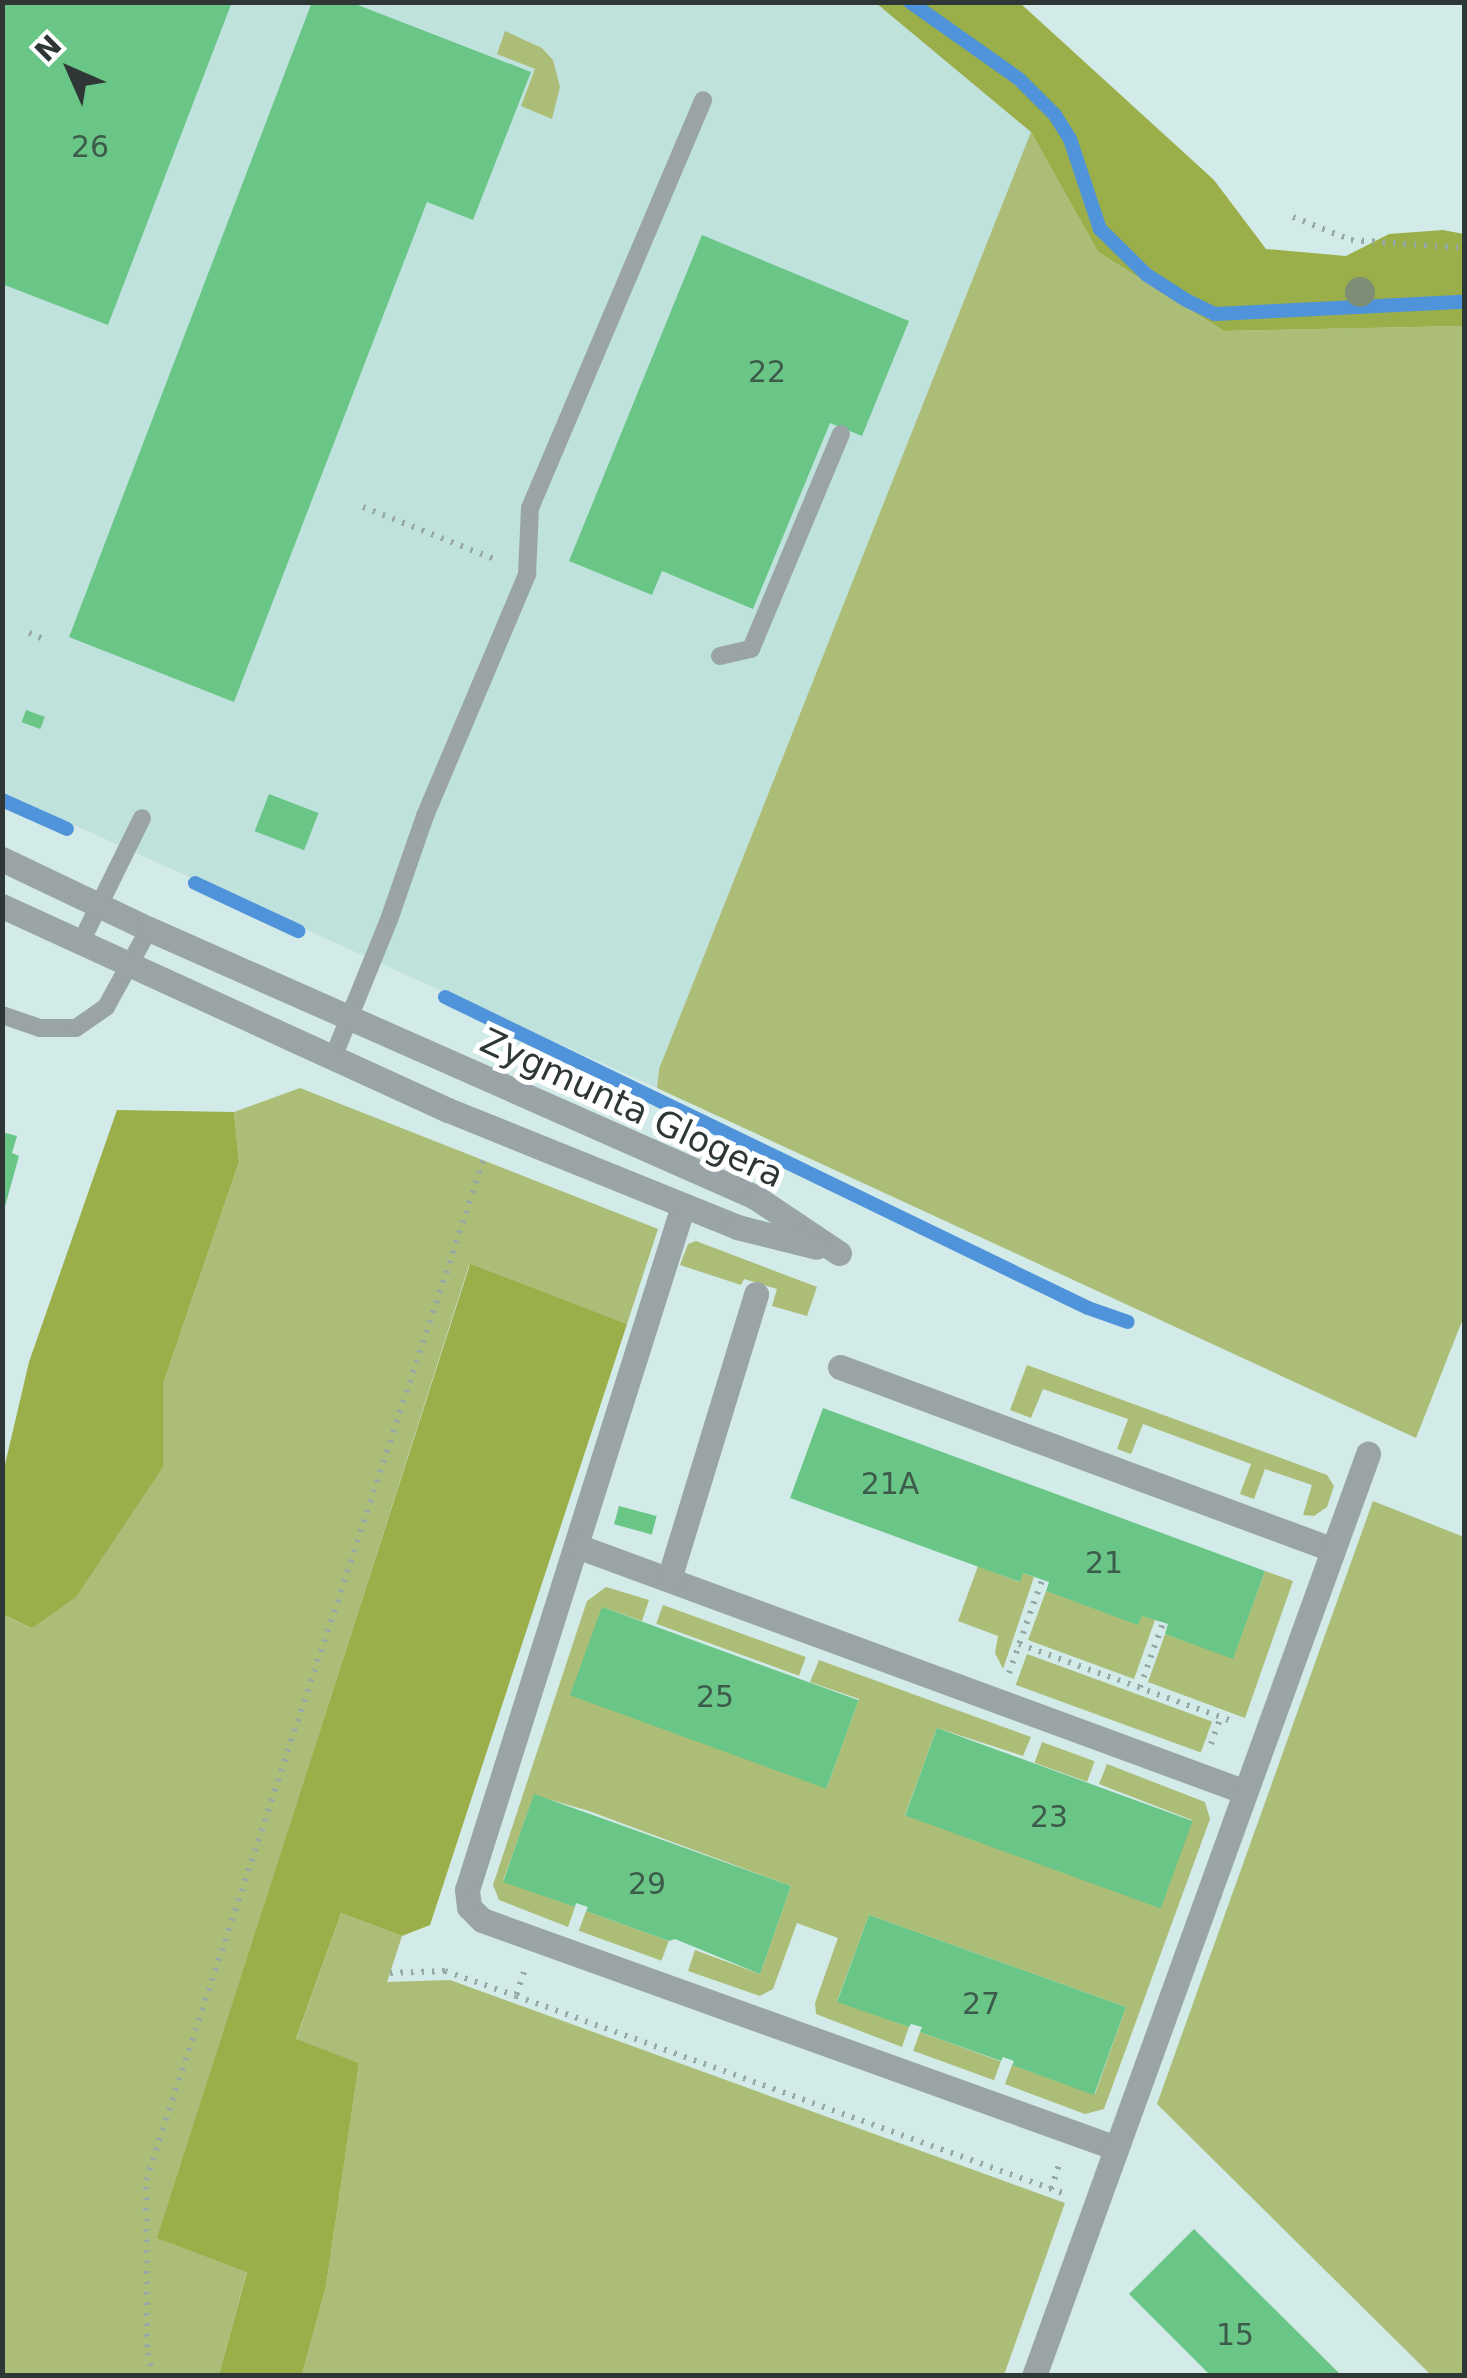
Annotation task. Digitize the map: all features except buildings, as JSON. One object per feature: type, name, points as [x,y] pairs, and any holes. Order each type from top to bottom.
[{"type":"street","name":"Zygmunta Glogera","points":[[2,859],[149,929],[755,1198],[839,1253],[737,1227],[683,1206],[332,1060],[2,906]]},
{"type":"street","points":[[683,1206],[466,1899],[482,1920],[1116,2148]]},
{"type":"street","points":[[669,1579],[756,1294]]},
{"type":"street","points":[[840,1367],[1332,1549]]},
{"type":"street","points":[[1034,2376],[1368,1454]]},
{"type":"street","points":[[577,1546],[1243,1791]]},
{"type":"lane","points":[[332,1060],[424,816],[527,574],[530,508],[703,100]]},
{"type":"lane","points":[[720,656],[751,650],[841,434]]},
{"type":"lane","points":[[81,942],[142,818]]},
{"type":"lane","points":[[2,1015],[40,1028],[76,1028],[106,1008],[149,929]]},
{"type":"path","points":[[1293,217],[1351,240],[1464,248]]},
{"type":"path","points":[[363,508],[499,560]]},
{"type":"path","points":[[29,634],[43,639]]},
{"type":"path","points":[[153,2376],[146,2347],[146,2180],[488,1148]]},
{"type":"path","points":[[999,1701],[1042,1580]]},
{"type":"path","points":[[1140,1687],[1163,1623]]},
{"type":"path","points":[[1019,1644],[1248,1727]]},
{"type":"path","points":[[516,1996],[536,1940]]},
{"type":"path","points":[[390,1973],[445,1971],[1079,2198]]},
{"type":"shaded area","points":[[3,3],[876,3],[1031,132],[659,1069],[657,1088],[3,793]]},
{"type":"green space","points":[[876,3],[1020,3],[1214,180],[1266,249],[1346,256],[1389,234],[1443,230],[1464,234],[1464,326],[1224,331],[1098,252],[1031,132]]},
{"type":"green space","points":[[505,31],[542,48],[553,60],[560,87],[552,119],[521,106],[535,69],[497,54]]},
{"type":"green space","points":[[1031,132],[1098,252],[1224,331],[1464,326],[1464,1316],[1416,1438],[657,1088],[659,1069]]},
{"type":"green space","points":[[300,1088],[658,1229],[627,1324],[469,1265],[158,2238],[247,2271],[219,2375],[3,2375],[2,1615],[32,1628],[163,1467],[163,1384],[239,1162],[234,1112]]},
{"type":"green space","points":[[117,1110],[234,1112],[239,1162],[163,1384],[163,1467],[76,1597],[32,1628],[3,1615],[3,1473],[29,1362]]},
{"type":"green space","points":[[696,1241],[817,1287],[807,1316],[772,1306],[777,1289],[744,1279],[741,1285],[680,1265],[688,1244]]},
{"type":"green space","points":[[470,1264],[627,1324],[430,1925],[402,1936],[341,1913],[296,2039],[359,2063],[326,2286],[302,2375],[219,2375],[247,2272],[157,2238]]},
{"type":"green space","points":[[1027,1365],[1327,1475],[1334,1486],[1327,1507],[1314,1516],[1303,1515],[1312,1485],[1265,1469],[1254,1499],[1240,1494],[1251,1464],[1143,1424],[1131,1454],[1117,1449],[1128,1419],[1043,1389],[1031,1418],[1010,1410]]},
{"type":"green space","points":[[1373,1501],[1464,1537],[1464,2375],[1431,2375],[1157,2104]]},
{"type":"green space","points":[[978,1566],[1019,1582],[1023,1573],[1034,1577],[1003,1669],[995,1653],[998,1636],[958,1621]]},
{"type":"green space","points":[[1265,1571],[1293,1581],[1245,1718],[1148,1682],[1165,1634],[1233,1658]]},
{"type":"green space","points":[[606,1587],[649,1600],[642,1621],[602,1607],[827,1787],[859,1699],[810,1682],[819,1660],[1031,1737],[1023,1756],[937,1728],[905,1815],[1161,1907],[1192,1820],[1099,1784],[1107,1764],[1205,1802],[1210,1819],[1104,2109],[1085,2114],[1005,2084],[1012,2065],[1095,2094],[1126,2007],[869,1915],[837,2001],[909,2027],[902,2047],[816,2014],[815,2003],[838,1938],[797,1923],[773,1989],[760,1996],[688,1971],[695,1950],[760,1974],[791,1886],[589,1811],[534,1795],[503,1881],[575,1907],[568,1927],[499,1900],[493,1885],[587,1601]]},
{"type":"green space","points":[[1046,1591],[1138,1624],[1142,1616],[1155,1620],[1134,1679],[1028,1640]]},
{"type":"green space","points":[[663,1605],[806,1657],[799,1676],[656,1624]]},
{"type":"green space","points":[[1027,1654],[1212,1721],[1201,1752],[1016,1685]]},
{"type":"green space","points":[[1042,1742],[1095,1761],[1087,1782],[1034,1763]]},
{"type":"green space","points":[[586,1911],[669,1941],[662,1961],[579,1931]]},
{"type":"green space","points":[[341,1913],[402,1936],[387,1982],[450,1980],[1065,2203],[1004,2375],[302,2375],[326,2286],[359,2063],[296,2040]]},
{"type":"green space","points":[[920,2032],[1001,2061],[994,2080],[913,2051]]},
{"type":"waterway","points":[[910,2],[1019,79],[1055,115],[1070,139],[1100,229],[1147,275],[1186,300],[1215,314],[1464,302]]},
{"type":"waterway","points":[[2,800],[67,829]]},
{"type":"waterway","points":[[195,883],[298,931]]},
{"type":"waterway","points":[[445,997],[1088,1308],[1128,1322]]}]
